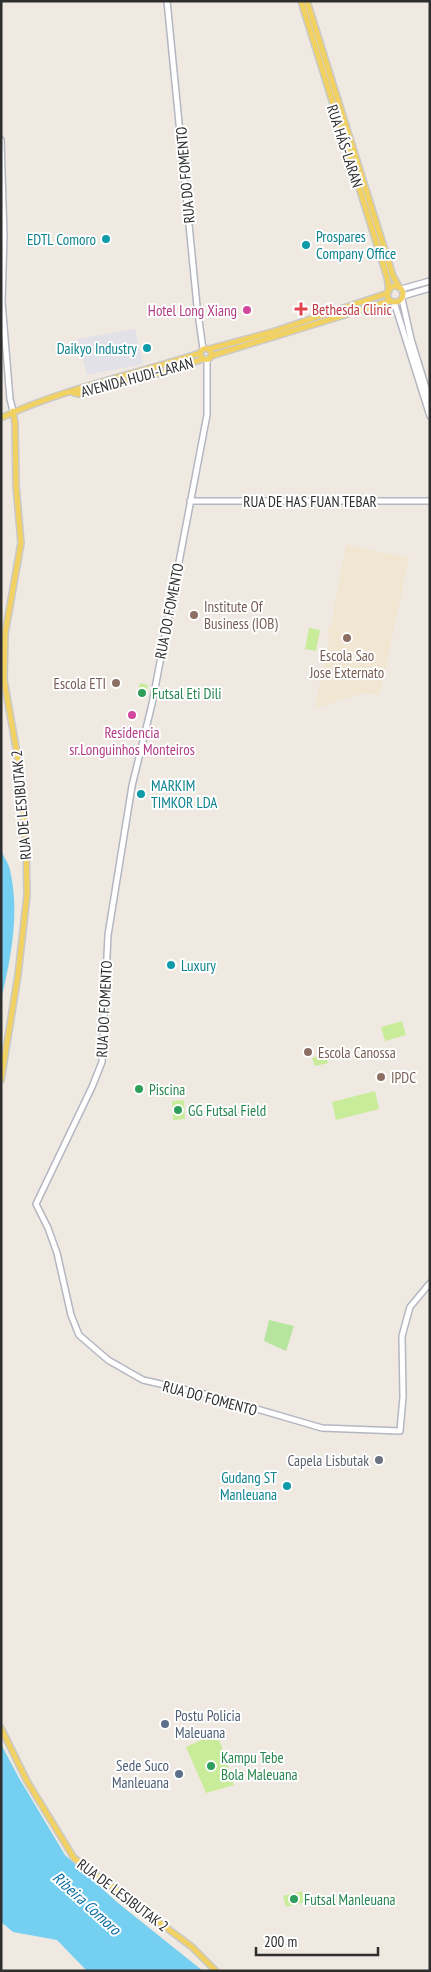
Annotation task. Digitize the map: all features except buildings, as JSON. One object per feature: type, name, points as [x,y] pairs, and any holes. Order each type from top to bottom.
[{"type":"main road","name":"RUA HÁS-LARAN","points":[[301,1],[355,167],[402,298]]},
{"type":"main road","name":"RUA HÁS-LARAN","points":[[307,1],[387,277],[388,291],[392,302]]},
{"type":"main road","points":[[4,417],[12,411],[166,364],[204,350],[272,332],[388,291],[393,287],[400,288]]},
{"type":"main road","name":"AVENIDA HUDI-LARAN","points":[[71,392],[78,394],[168,371],[402,298]]},
{"type":"main road","points":[[204,350],[207,358]]},
{"type":"main road","points":[[204,350],[207,358]]},
{"type":"main road","points":[[166,364],[168,371]]},
{"type":"main road","name":"RUA DE LESIBUTAK 2","points":[[1,1080],[18,975],[27,895],[26,844],[18,759],[6,697],[4,672],[5,634],[21,543],[16,485],[15,423],[12,411]]},
{"type":"main road","name":"RUA DE LESIBUTAK 2","points":[[1,1728],[27,1781],[74,1858],[192,1947],[216,1971]]},
{"type":"street","name":"RUA DO FOMENTO","points":[[168,1],[197,306],[204,350]]},
{"type":"street","points":[[1,140],[4,236],[2,302],[12,411]]},
{"type":"street","points":[[400,288],[430,281]]},
{"type":"street","points":[[430,288],[402,298],[411,339],[430,401]]},
{"type":"street","points":[[392,302],[430,416]]},
{"type":"street","name":"RUA DO FOMENTO","points":[[207,358],[207,415],[152,704],[132,786],[108,935],[102,1062],[36,1204],[50,1232],[71,1315],[79,1335],[108,1360],[143,1380],[209,1396],[322,1428],[400,1431],[403,1397],[402,1336],[410,1307],[430,1283]]},
{"type":"street","name":"RUA DE HAS FUAN TEBAR","points":[[190,502],[430,501]]},
{"type":"shaded area","points":[[135,329],[143,364],[87,375],[78,339]]},
{"type":"shaded area","points":[[346,545],[409,558],[380,695],[363,693],[319,707],[315,706],[330,635],[327,635],[329,626],[331,626]]},
{"type":"green space","points":[[309,628],[320,630],[316,651],[305,649]]},
{"type":"green space","points":[[140,683],[148,685],[145,697],[137,695]]},
{"type":"green space","points":[[402,1021],[406,1035],[385,1041],[381,1027]]},
{"type":"green space","points":[[326,1054],[328,1063],[315,1066],[312,1058]]},
{"type":"green space","points":[[375,1091],[379,1109],[336,1120],[332,1102]]},
{"type":"green space","name":"GG Futsal Field","points":[[184,1100],[185,1119],[173,1120],[172,1101]]},
{"type":"green space","points":[[269,1320],[294,1326],[286,1351],[264,1341]]},
{"type":"green space","name":"Kampu Tebe Bola Maleuana","points":[[217,1733],[234,1785],[206,1793],[186,1747]]},
{"type":"green space","name":"Futsal Manleuana","points":[[302,1891],[305,1902],[286,1907],[283,1896]]},
{"type":"water","points":[[1,845],[10,870],[13,886],[14,919],[11,952],[1,1000]]},
{"type":"water","name":"Ribeira Comoro","points":[[1,1744],[65,1855],[118,1903],[203,1971],[87,1971],[57,1940],[13,1932],[1,1922]]},
{"type":"place","name":"EDTL Comoro","points":[[106,239]]},
{"type":"place","name":"Prospares Company Office","points":[[306,245]]},
{"type":"place","name":"Bethesda Clinic","points":[[301,309]]},
{"type":"place","name":"Hotel Long Xiang","points":[[247,310]]},
{"type":"place","name":"Daikyo Industry","points":[[147,348]]},
{"type":"place","name":"Institute Of Business (IOB)","points":[[194,615]]},
{"type":"place","name":"Escola Sao Jose Externato","points":[[347,638]]},
{"type":"place","name":"Escola ETI","points":[[116,683]]},
{"type":"place","name":"Futsal Eti Dili","points":[[142,693]]},
{"type":"place","name":"Residencia sr.Longuinhos Monteiros","points":[[132,715]]},
{"type":"place","name":"MARKIM TIMKOR LDA","points":[[141,794]]},
{"type":"place","name":"Luxury","points":[[171,965]]},
{"type":"place","name":"Escola Canossa","points":[[308,1052]]},
{"type":"place","name":"IPDC","points":[[381,1077]]},
{"type":"place","name":"Piscina","points":[[139,1089]]},
{"type":"place","name":"GG Futsal Field","points":[[178,1110]]},
{"type":"place","name":"Capela Lisbutak","points":[[379,1460]]},
{"type":"place","name":"Gudang ST Manleuana","points":[[287,1486]]},
{"type":"place","name":"Postu Policia Maleuana","points":[[165,1724]]},
{"type":"place","name":"Kampu Tebe Bola Maleuana","points":[[211,1766]]},
{"type":"place","name":"Sede Suco Manleuana","points":[[179,1774]]},
{"type":"place","name":"Futsal Manleuana","points":[[294,1899]]}]
